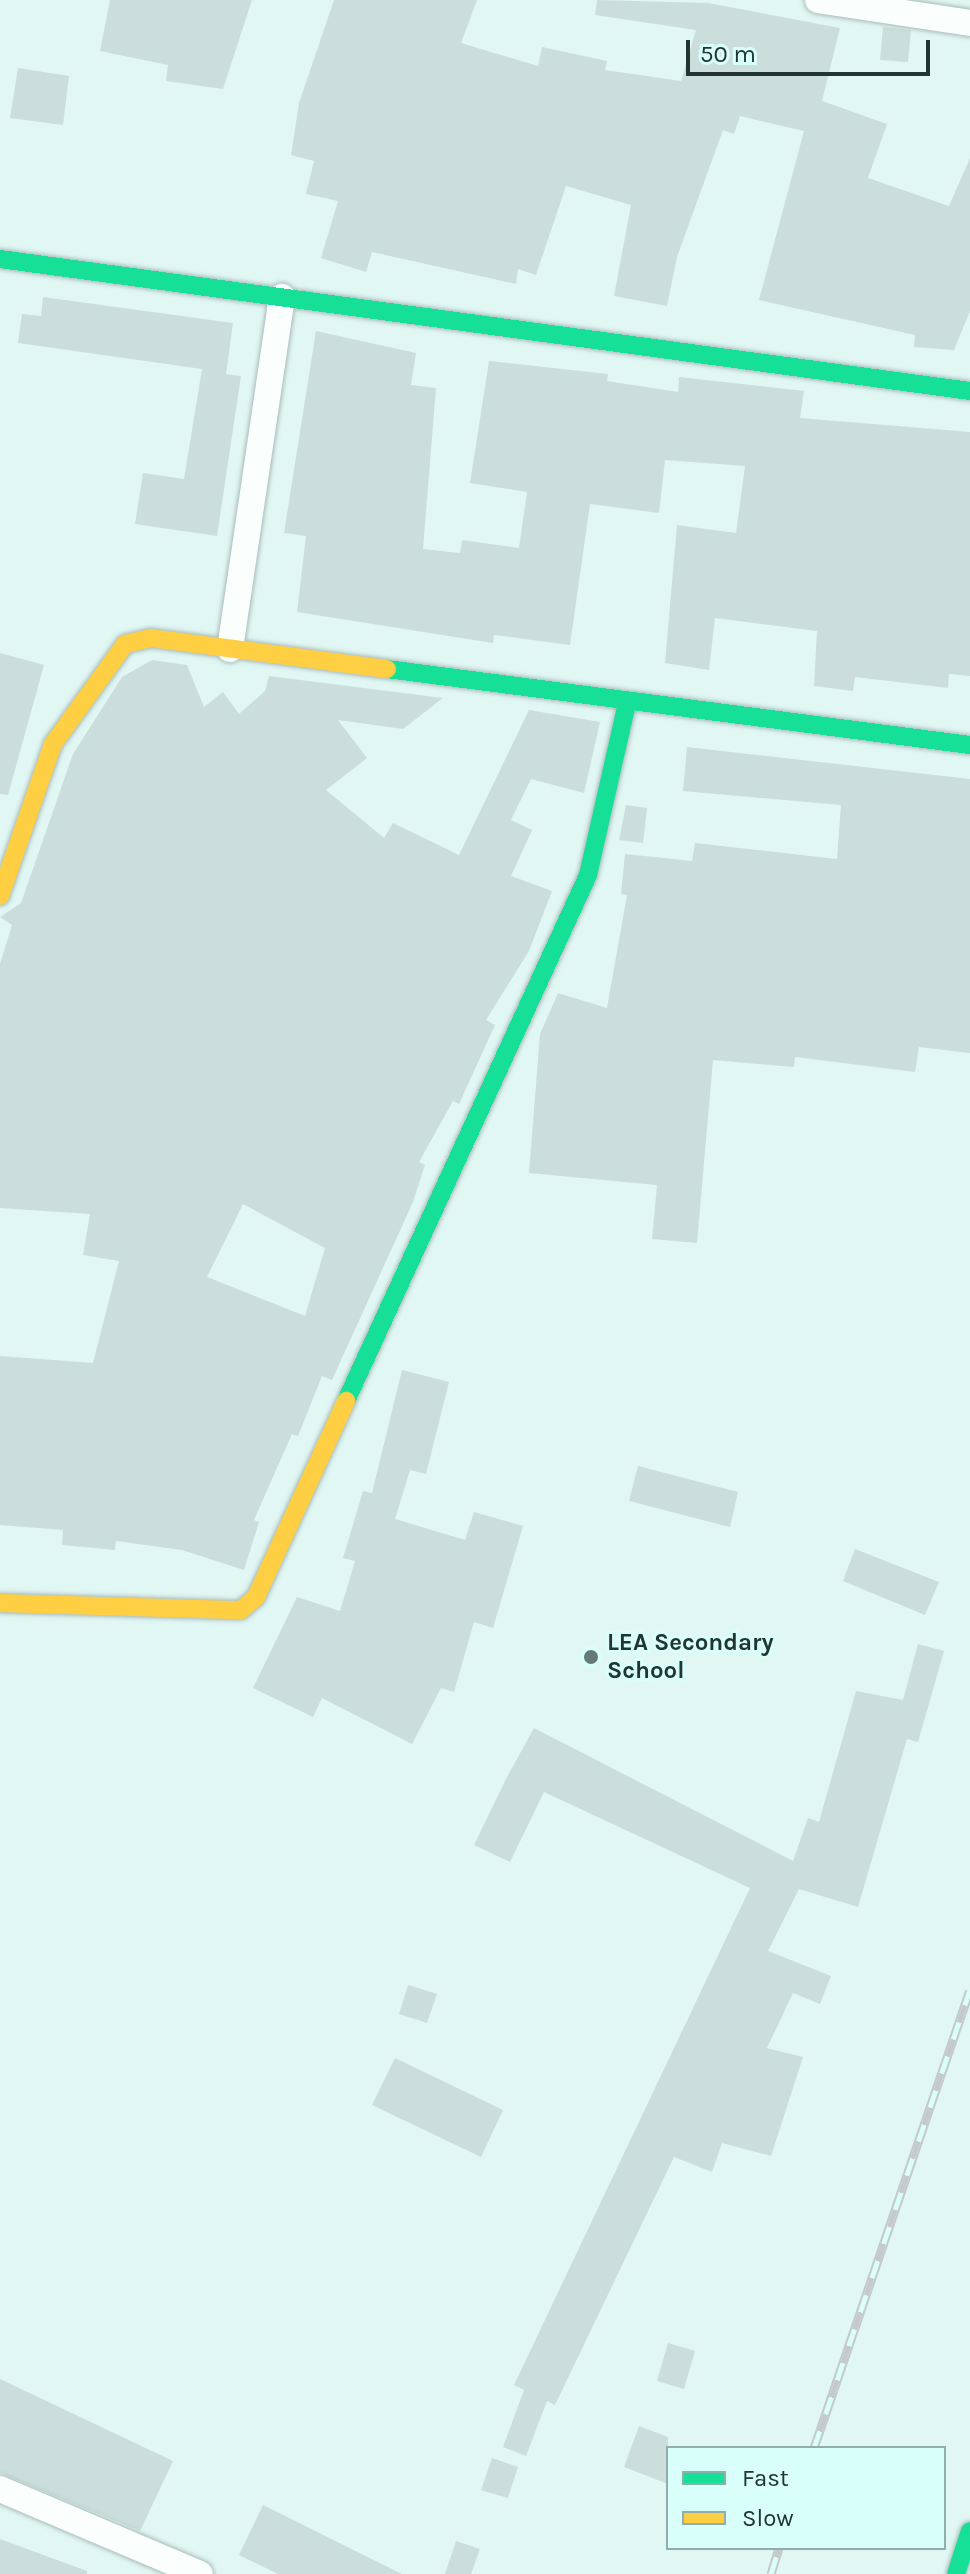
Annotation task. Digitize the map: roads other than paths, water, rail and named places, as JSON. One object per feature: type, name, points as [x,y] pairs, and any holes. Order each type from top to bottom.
[{"type":"street","points":[[818,0],[970,23]]},
{"type":"street","points":[[0,259],[970,391]]},
{"type":"street","points":[[230,649],[282,297]]},
{"type":"street","points":[[0,896],[53,744],[105,663],[125,644],[151,638],[627,704],[970,745]]},
{"type":"street","points":[[0,1603],[213,1614],[241,1610],[256,1597],[588,875],[627,704]]},
{"type":"street","points":[[0,2489],[200,2574]]},
{"type":"street","points":[[956,2574],[970,2531]]},
{"type":"railway","points":[[815,2446],[970,1991]]},
{"type":"railway","points":[[771,2574],[778,2550]]},
{"type":"place","name":"LEA Secondary School","points":[[591,1657]]}]
